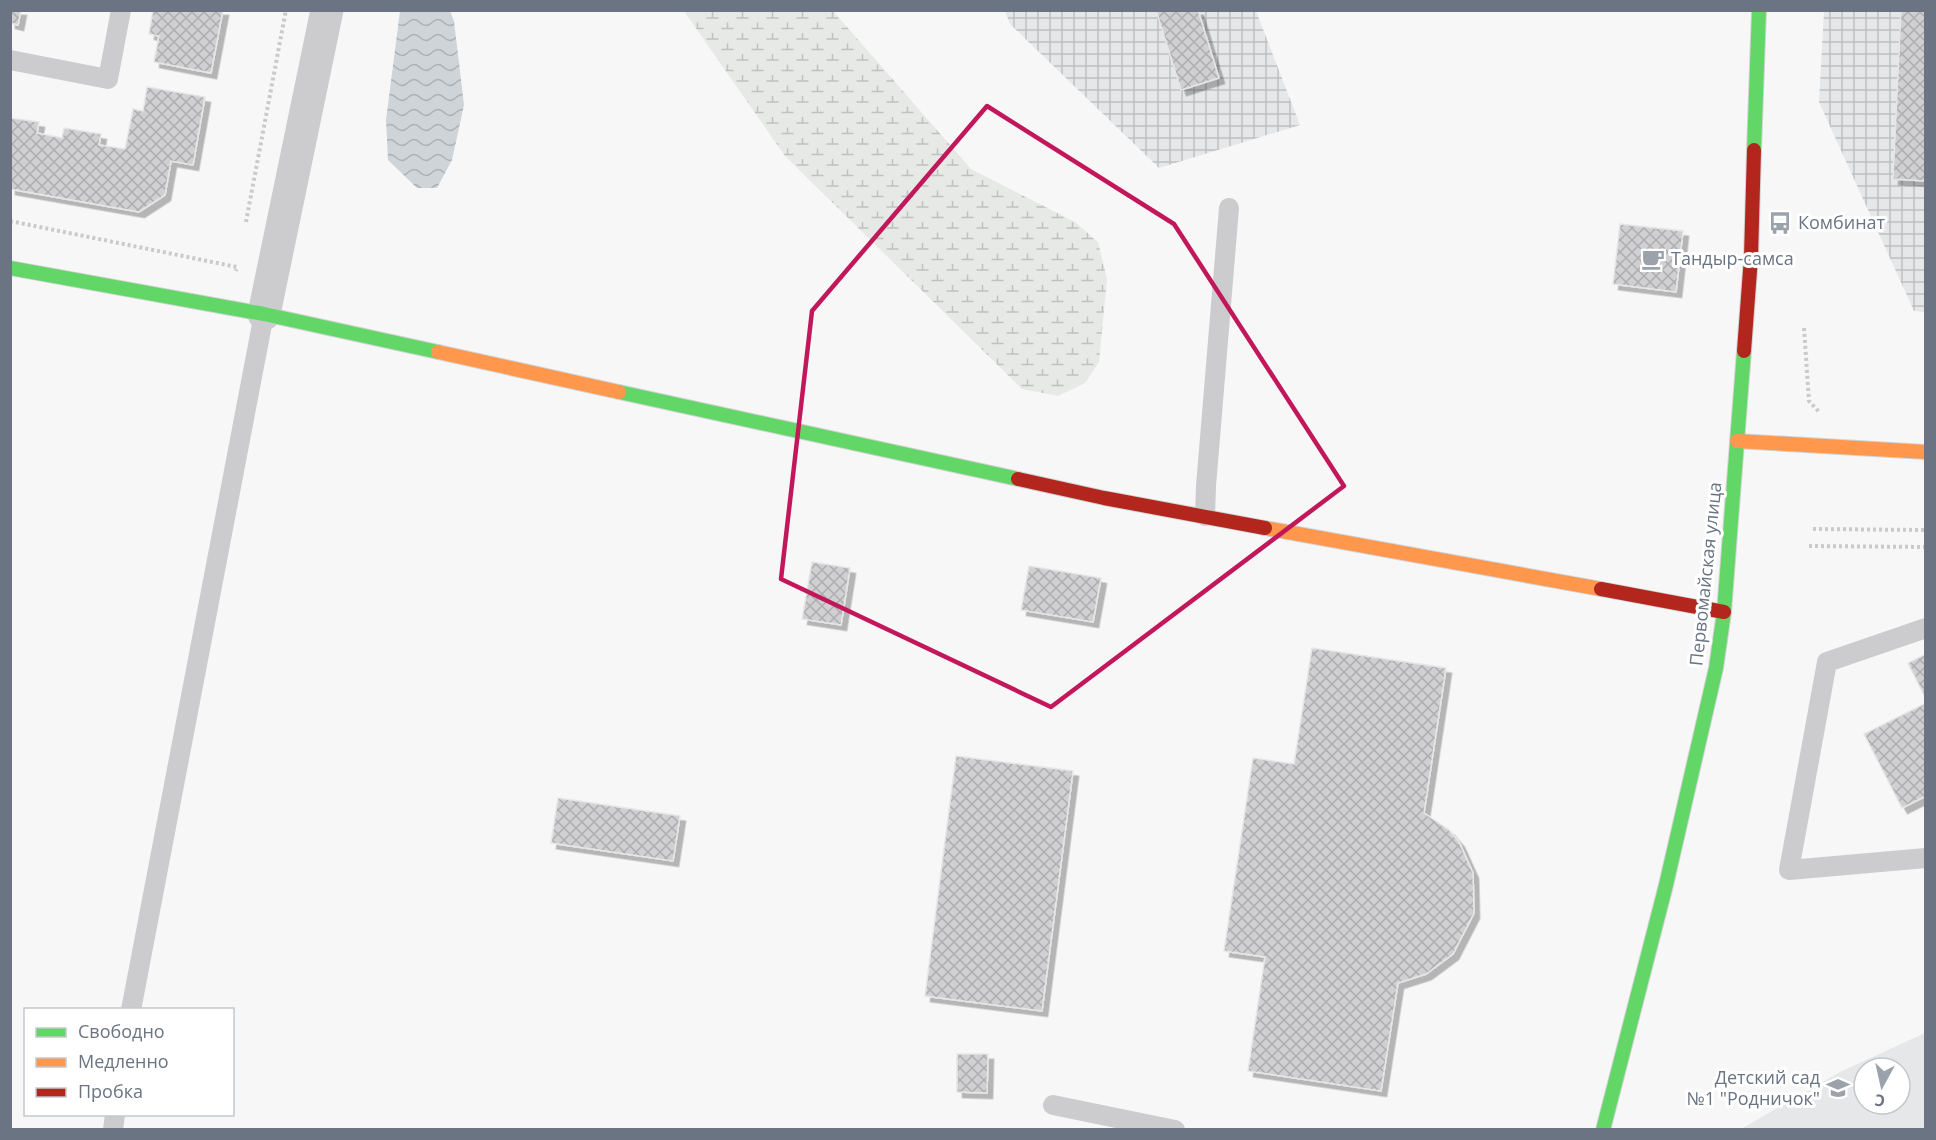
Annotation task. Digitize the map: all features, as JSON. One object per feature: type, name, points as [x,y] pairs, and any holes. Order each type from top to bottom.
[{"type":"street","points":[[264,314],[327,10]]},
{"type":"street","name":"Первомайская улица","points":[[1603,1130],[1671,862],[1716,668],[1724,612],[1751,257],[1759,10]]},
{"type":"street","points":[[10,268],[264,314],[1104,498],[1724,612]]},
{"type":"street","points":[[1737,441],[1926,452]]},
{"type":"lane","points":[[10,60],[108,79],[121,10]]},
{"type":"lane","points":[[1205,516],[1229,208]]},
{"type":"lane","points":[[132,1008],[264,314]]},
{"type":"lane","points":[[1926,628],[1827,662],[1789,870],[1926,858]]},
{"type":"lane","points":[[1053,1106],[1175,1130]]},
{"type":"path","points":[[244,232],[286,10]]},
{"type":"path","points":[[10,221],[237,267]]},
{"type":"path","points":[[228,307],[239,256]]},
{"type":"path","points":[[1804,328],[1809,401],[1825,419]]},
{"type":"path","points":[[1813,529],[1926,530]]},
{"type":"path","points":[[1809,546],[1926,547]]},
{"type":"highlighted area","points":[[987,106],[1174,224],[1344,486],[1051,707],[781,579],[812,311]]},
{"type":"shaded area","points":[[1005,11],[1256,11],[1300,125],[1159,168],[1010,24]]},
{"type":"shaded area","points":[[1824,11],[1925,11],[1925,312],[1914,311],[1819,102]]},
{"type":"shaded area","name":"Детский сад №1 \"Родничок\"","points":[[1925,1033],[1925,1129],[1741,1129],[1852,1066],[1852,1116],[1912,1116],[1912,1056],[1875,1056]]},
{"type":"green space","points":[[684,11],[833,11],[971,169],[1075,222],[1098,242],[1107,279],[1099,362],[1085,383],[1058,396],[1022,389],[785,156]]},
{"type":"water","points":[[400,11],[450,11],[454,21],[464,105],[452,160],[437,188],[417,188],[388,160],[386,120]]},
{"type":"building","points":[[10,10],[21,10],[18,25],[10,23]]},
{"type":"building","points":[[153,10],[223,10],[211,73],[154,62],[159,36],[149,34]]},
{"type":"building","points":[[1156,10],[1198,10],[1219,78],[1181,90]]},
{"type":"building","points":[[1901,10],[1926,10],[1926,181],[1893,179]]},
{"type":"building","points":[[147,87],[205,97],[193,165],[171,161],[165,195],[139,212],[10,189],[10,118],[39,122],[37,133],[62,138],[64,128],[101,134],[99,145],[125,149],[133,109],[143,111]]},
{"type":"building","points":[[1620,224],[1683,231],[1676,292],[1613,284]]},
{"type":"building","points":[[812,562],[850,568],[841,625],[802,619]]},
{"type":"building","points":[[1029,566],[1101,578],[1093,622],[1021,610]]},
{"type":"building","points":[[1312,648],[1446,668],[1424,813],[1449,830],[1459,842],[1473,873],[1474,913],[1453,954],[1426,974],[1398,983],[1381,1091],[1248,1071],[1265,957],[1224,951],[1253,758],[1294,764]]},
{"type":"building","points":[[1926,654],[1926,699],[1908,663]]},
{"type":"building","points":[[1926,703],[1926,796],[1902,808],[1864,734]]},
{"type":"building","points":[[956,756],[1073,771],[1042,1011],[925,996]]},
{"type":"building","points":[[558,798],[680,816],[673,861],[551,843]]},
{"type":"building","points":[[957,1054],[988,1054],[987,1093],[957,1092]]},
{"type":"traffic: fast","points":[[1754,150],[1759,10]]},
{"type":"traffic: fast","points":[[10,268],[264,314],[438,352]]},
{"type":"traffic: fast","points":[[1603,1130],[1666,885],[1716,668],[1724,612],[1744,351]]},
{"type":"traffic: fast","points":[[619,392],[1018,479]]},
{"type":"traffic: slow","points":[[438,352],[619,392]]},
{"type":"traffic: slow","points":[[1737,441],[1926,452]]},
{"type":"traffic: slow","points":[[1265,528],[1601,589]]},
{"type":"traffic: jam","points":[[1744,351],[1751,257],[1754,150]]},
{"type":"traffic: jam","points":[[1018,479],[1104,498],[1265,528]]},
{"type":"traffic: jam","points":[[1601,589],[1724,612]]},
{"type":"place","name":"Комбинат","points":[[1780,223]]},
{"type":"place","name":"Тандыр-самса","points":[[1653,259]]},
{"type":"place","name":"Детский сад №1 \"Родничок\"","points":[[1838,1088]]}]
